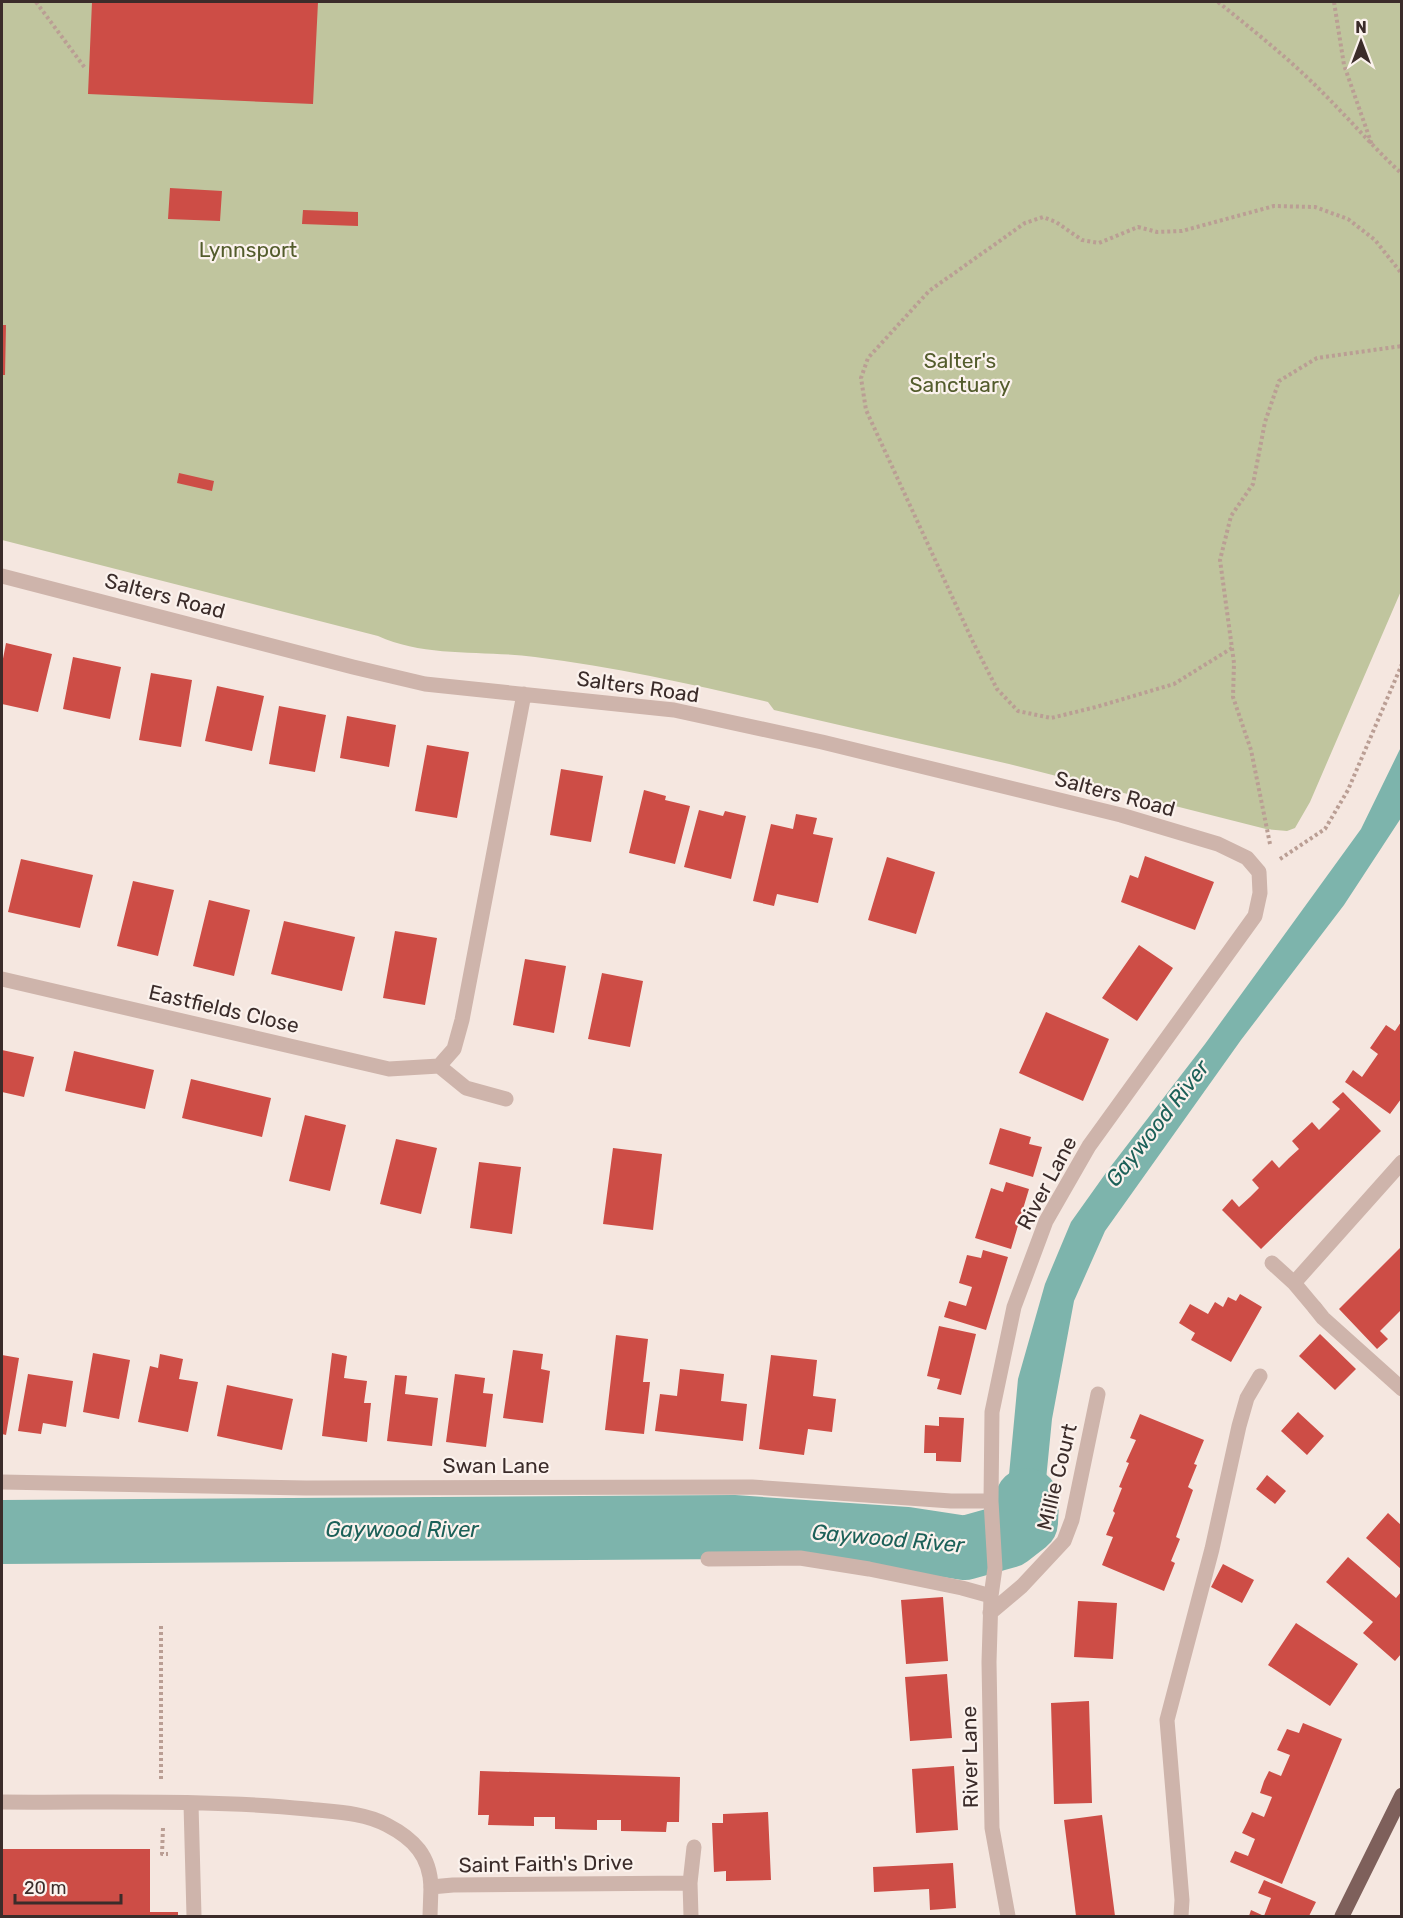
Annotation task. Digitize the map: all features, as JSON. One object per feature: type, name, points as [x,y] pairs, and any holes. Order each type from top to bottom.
[{"type":"main road","points":[[1342,1917],[1401,1795]]},
{"type":"street","name":"Salters Road","points":[[2,576],[425,684],[674,710],[833,745],[1121,815],[1218,844],[1247,858],[1259,872]]},
{"type":"street","points":[[506,1099],[466,1088],[439,1066],[454,1049],[462,1020],[524,694]]},
{"type":"street","name":"River Lane","points":[[1008,1917],[993,1828],[989,1662],[991,1596],[995,1568],[991,1501],[993,1412],[1014,1307],[1046,1221],[1089,1146],[1255,916],[1260,893],[1259,872]]},
{"type":"street","name":"Eastfields Close","points":[[2,979],[389,1069],[439,1066]]},
{"type":"street","points":[[1294,1283],[1401,1162]]},
{"type":"street","points":[[1272,1263],[1294,1283],[1323,1318],[1401,1389]]},
{"type":"street","points":[[1181,1917],[1182,1900],[1167,1720],[1212,1549],[1239,1426],[1247,1398],[1260,1376]]},
{"type":"street","name":"Millie Court","points":[[990,1613],[1022,1586],[1064,1541],[1072,1520],[1098,1394]]},
{"type":"street","name":"Swan Lane","points":[[2,1482],[306,1488],[752,1487],[951,1501],[991,1501]]},
{"type":"street","points":[[708,1559],[800,1558],[962,1588],[991,1596]]},
{"type":"street","points":[[2,1802],[258,1804],[358,1815],[386,1824],[409,1839],[423,1854],[430,1871],[431,1887]]},
{"type":"street","points":[[191,1804],[194,1917]]},
{"type":"street","points":[[691,1917],[690,1883],[694,1846]]},
{"type":"street","name":"Saint Faith's Drive","points":[[430,1917],[431,1887],[690,1883]]},
{"type":"path","points":[[36,2],[85,68]]},
{"type":"path","points":[[1218,2],[1264,39],[1324,94],[1401,174]]},
{"type":"path","points":[[1334,2],[1344,65],[1373,147]]},
{"type":"path","points":[[1232,648],[1174,684],[1096,707],[1051,718],[1018,711],[997,689],[973,642],[866,410],[861,378],[868,358],[929,291],[1025,223],[1043,217],[1056,222],[1082,240],[1099,243],[1138,227],[1157,232],[1182,231],[1274,206],[1315,207],[1348,219],[1375,240],[1401,274]]},
{"type":"path","points":[[1275,862],[1266,830],[1251,750],[1233,698],[1234,663],[1220,560],[1231,516],[1253,484],[1265,422],[1279,381],[1317,358],[1401,346]]},
{"type":"path","points":[[1259,872],[1325,829],[1348,790],[1401,664]]},
{"type":"path","points":[[161,1626],[161,1715]]},
{"type":"green space","name":"Salter's Sanctuary","points":[[2,2],[1401,2],[1401,591],[1310,802],[1295,828],[1287,831],[1266,829],[1009,764],[774,710],[768,702],[652,676],[535,657],[416,648],[378,636],[2,540]]},
{"type":"water","points":[[1401,747],[1401,818],[1344,905],[1241,1040],[1105,1231],[1074,1301],[1052,1419],[1045,1490],[1045,1529],[1017,1546],[965,1548],[1001,1521],[1009,1475],[1018,1379],[1045,1284],[1071,1222],[1205,1044],[1361,829]]},
{"type":"building","points":[[92,2],[318,2],[313,104],[88,94]]},
{"type":"building","points":[[170,188],[222,191],[220,221],[168,219]]},
{"type":"building","points":[[303,210],[358,212],[358,226],[302,224]]},
{"type":"building","points":[[2,325],[6,325],[5,375],[2,375]]},
{"type":"building","points":[[179,473],[214,481],[212,491],[177,483]]},
{"type":"building","points":[[6,643],[52,654],[38,712],[2,704],[2,664]]},
{"type":"building","points":[[73,657],[121,667],[110,719],[63,709]]},
{"type":"building","points":[[151,673],[192,680],[181,747],[139,740]]},
{"type":"building","points":[[217,686],[264,696],[252,751],[205,741]]},
{"type":"building","points":[[279,706],[326,715],[315,772],[269,764]]},
{"type":"building","points":[[347,716],[396,725],[389,767],[340,758]]},
{"type":"building","points":[[427,745],[469,752],[457,818],[415,811]]},
{"type":"building","points":[[561,769],[603,776],[591,842],[550,835]]},
{"type":"building","points":[[644,790],[666,796],[665,800],[690,806],[675,864],[629,853]]},
{"type":"building","points":[[699,810],[723,816],[725,811],[746,816],[731,879],[684,867]]},
{"type":"building","points":[[796,814],[817,818],[813,834],[833,838],[818,903],[777,894],[774,906],[753,901],[771,824],[793,829]]},
{"type":"building","points":[[1145,856],[1214,882],[1195,930],[1121,902],[1130,875],[1138,878]]},
{"type":"building","points":[[887,857],[935,872],[916,934],[868,920]]},
{"type":"building","points":[[21,859],[93,875],[80,928],[8,912]]},
{"type":"building","points":[[133,881],[174,890],[158,956],[117,946]]},
{"type":"building","points":[[209,900],[250,910],[234,976],[193,966]]},
{"type":"building","points":[[284,921],[355,937],[342,991],[271,974]]},
{"type":"building","points":[[395,931],[437,938],[425,1005],[383,998]]},
{"type":"building","points":[[1139,945],[1173,968],[1137,1021],[1102,998]]},
{"type":"building","points":[[525,959],[566,966],[554,1033],[513,1025]]},
{"type":"building","points":[[602,973],[643,981],[630,1047],[588,1039]]},
{"type":"building","points":[[1046,1012],[1109,1039],[1083,1101],[1019,1073]]},
{"type":"building","points":[[1401,1022],[1401,1099],[1390,1114],[1345,1082],[1353,1070],[1362,1077],[1378,1054],[1370,1048],[1386,1025],[1395,1031]]},
{"type":"building","points":[[2,1050],[34,1057],[24,1097],[2,1092]]},
{"type":"building","points":[[74,1051],[154,1070],[145,1109],[65,1091]]},
{"type":"building","points":[[191,1079],[271,1098],[262,1137],[182,1118]]},
{"type":"building","points":[[1343,1092],[1381,1131],[1261,1249],[1222,1210],[1232,1199],[1239,1207],[1250,1197],[1259,1188],[1252,1180],[1272,1160],[1279,1168],[1299,1149],[1292,1141],[1312,1122],[1319,1130],[1340,1109],[1332,1102]]},
{"type":"building","points":[[305,1115],[346,1125],[330,1191],[289,1181]]},
{"type":"building","points":[[1000,1128],[1031,1137],[1029,1144],[1042,1147],[1033,1177],[989,1164]]},
{"type":"building","points":[[396,1139],[437,1148],[421,1214],[380,1204]]},
{"type":"building","points":[[613,1148],[662,1154],[653,1230],[603,1224]]},
{"type":"building","points":[[479,1162],[521,1167],[512,1234],[470,1228]]},
{"type":"building","points":[[1006,1182],[1029,1189],[1011,1249],[975,1238],[991,1188],[1003,1192]]},
{"type":"building","points":[[1401,1247],[1401,1313],[1400,1311],[1380,1331],[1388,1339],[1377,1349],[1339,1309]]},
{"type":"building","points":[[983,1250],[1008,1257],[986,1330],[944,1317],[949,1301],[966,1306],[972,1287],[959,1283],[967,1255],[981,1258]]},
{"type":"building","points":[[1240,1294],[1262,1307],[1231,1362],[1191,1340],[1195,1333],[1179,1323],[1190,1304],[1208,1314],[1215,1302],[1223,1307],[1228,1297],[1236,1301]]},
{"type":"building","points":[[939,1326],[976,1334],[961,1395],[937,1389],[940,1379],[927,1376]]},
{"type":"building","points":[[1320,1334],[1356,1369],[1335,1390],[1299,1356]]},
{"type":"building","points":[[616,1335],[648,1339],[643,1382],[650,1382],[644,1434],[605,1430]]},
{"type":"building","points":[[513,1350],[543,1354],[541,1369],[550,1371],[543,1423],[503,1418]]},
{"type":"building","points":[[93,1353],[130,1360],[119,1419],[83,1412]]},
{"type":"building","points":[[332,1353],[347,1356],[344,1378],[367,1381],[364,1403],[371,1403],[367,1442],[322,1436]]},
{"type":"building","points":[[160,1354],[183,1359],[179,1379],[198,1382],[188,1432],[138,1422],[150,1366],[158,1368]]},
{"type":"building","points":[[2,1355],[19,1358],[6,1435],[2,1434]]},
{"type":"building","points":[[771,1355],[817,1360],[813,1396],[836,1399],[832,1432],[808,1429],[804,1455],[759,1449]]},
{"type":"building","points":[[680,1369],[724,1374],[721,1401],[747,1404],[743,1441],[655,1431],[660,1394],[677,1396]]},
{"type":"building","points":[[28,1374],[73,1381],[66,1427],[43,1423],[41,1434],[18,1431]]},
{"type":"building","points":[[455,1374],[485,1378],[483,1393],[493,1394],[486,1447],[446,1442]]},
{"type":"building","points":[[395,1375],[407,1376],[405,1394],[438,1398],[432,1446],[387,1441]]},
{"type":"building","points":[[227,1385],[293,1399],[282,1450],[217,1436]]},
{"type":"building","points":[[1298,1412],[1324,1436],[1307,1455],[1281,1431]]},
{"type":"building","points":[[1140,1414],[1204,1440],[1194,1464],[1197,1465],[1188,1487],[1193,1490],[1176,1537],[1180,1539],[1171,1561],[1175,1563],[1164,1591],[1102,1565],[1113,1537],[1106,1535],[1122,1488],[1119,1487],[1129,1463],[1126,1462],[1136,1440],[1130,1438]]},
{"type":"building","points":[[939,1417],[964,1418],[961,1462],[936,1461],[936,1453],[924,1453],[925,1425],[939,1426]]},
{"type":"building","points":[[1267,1475],[1286,1491],[1275,1504],[1256,1489]]},
{"type":"building","points":[[1388,1513],[1401,1525],[1401,1569],[1366,1538]]},
{"type":"building","points":[[1348,1557],[1396,1598],[1401,1592],[1401,1654],[1395,1661],[1363,1633],[1373,1622],[1326,1582]]},
{"type":"building","points":[[1223,1564],[1254,1580],[1242,1603],[1211,1587]]},
{"type":"building","points":[[943,1597],[948,1661],[906,1664],[901,1600]]},
{"type":"building","points":[[1078,1601],[1117,1603],[1113,1659],[1074,1657]]},
{"type":"building","points":[[1296,1623],[1358,1664],[1330,1706],[1268,1665]]},
{"type":"building","points":[[947,1674],[952,1738],[910,1741],[905,1677]]},
{"type":"building","points":[[1089,1701],[1092,1803],[1054,1804],[1051,1703]]},
{"type":"building","points":[[1303,1723],[1342,1739],[1282,1884],[1230,1862],[1235,1851],[1248,1856],[1255,1839],[1242,1833],[1252,1812],[1264,1817],[1272,1797],[1260,1793],[1264,1781],[1269,1771],[1281,1776],[1290,1755],[1277,1750],[1287,1729],[1299,1733]]},
{"type":"building","points":[[954,1766],[958,1830],[916,1833],[912,1769]]},
{"type":"building","points":[[480,1771],[680,1777],[679,1822],[667,1822],[666,1832],[621,1831],[621,1820],[597,1820],[597,1830],[555,1829],[555,1817],[534,1817],[534,1826],[488,1825],[489,1815],[478,1815]]},
{"type":"building","points":[[768,1812],[771,1880],[726,1881],[726,1871],[714,1872],[712,1823],[723,1823],[723,1814]]},
{"type":"building","points":[[1102,1815],[1115,1916],[1076,1916],[1064,1820]]},
{"type":"building","points":[[2,1849],[150,1849],[150,1912],[178,1912],[178,1916],[2,1916]]},
{"type":"building","points":[[953,1863],[956,1908],[930,1910],[929,1889],[874,1892],[873,1867]]},
{"type":"building","points":[[1264,1880],[1316,1902],[1309,1916],[1264,1916],[1271,1898],[1258,1893]]},
{"type":"building","points":[[1251,1910],[1264,1916],[1249,1916]]},
{"type":"waterway","name":"Gaywood River","points":[[2,1532],[733,1527],[906,1539],[965,1548],[1008,1536],[1026,1522],[1027,1500]]},
{"type":"park label","name":"Lynnsport","points":[[248,250]]}]
